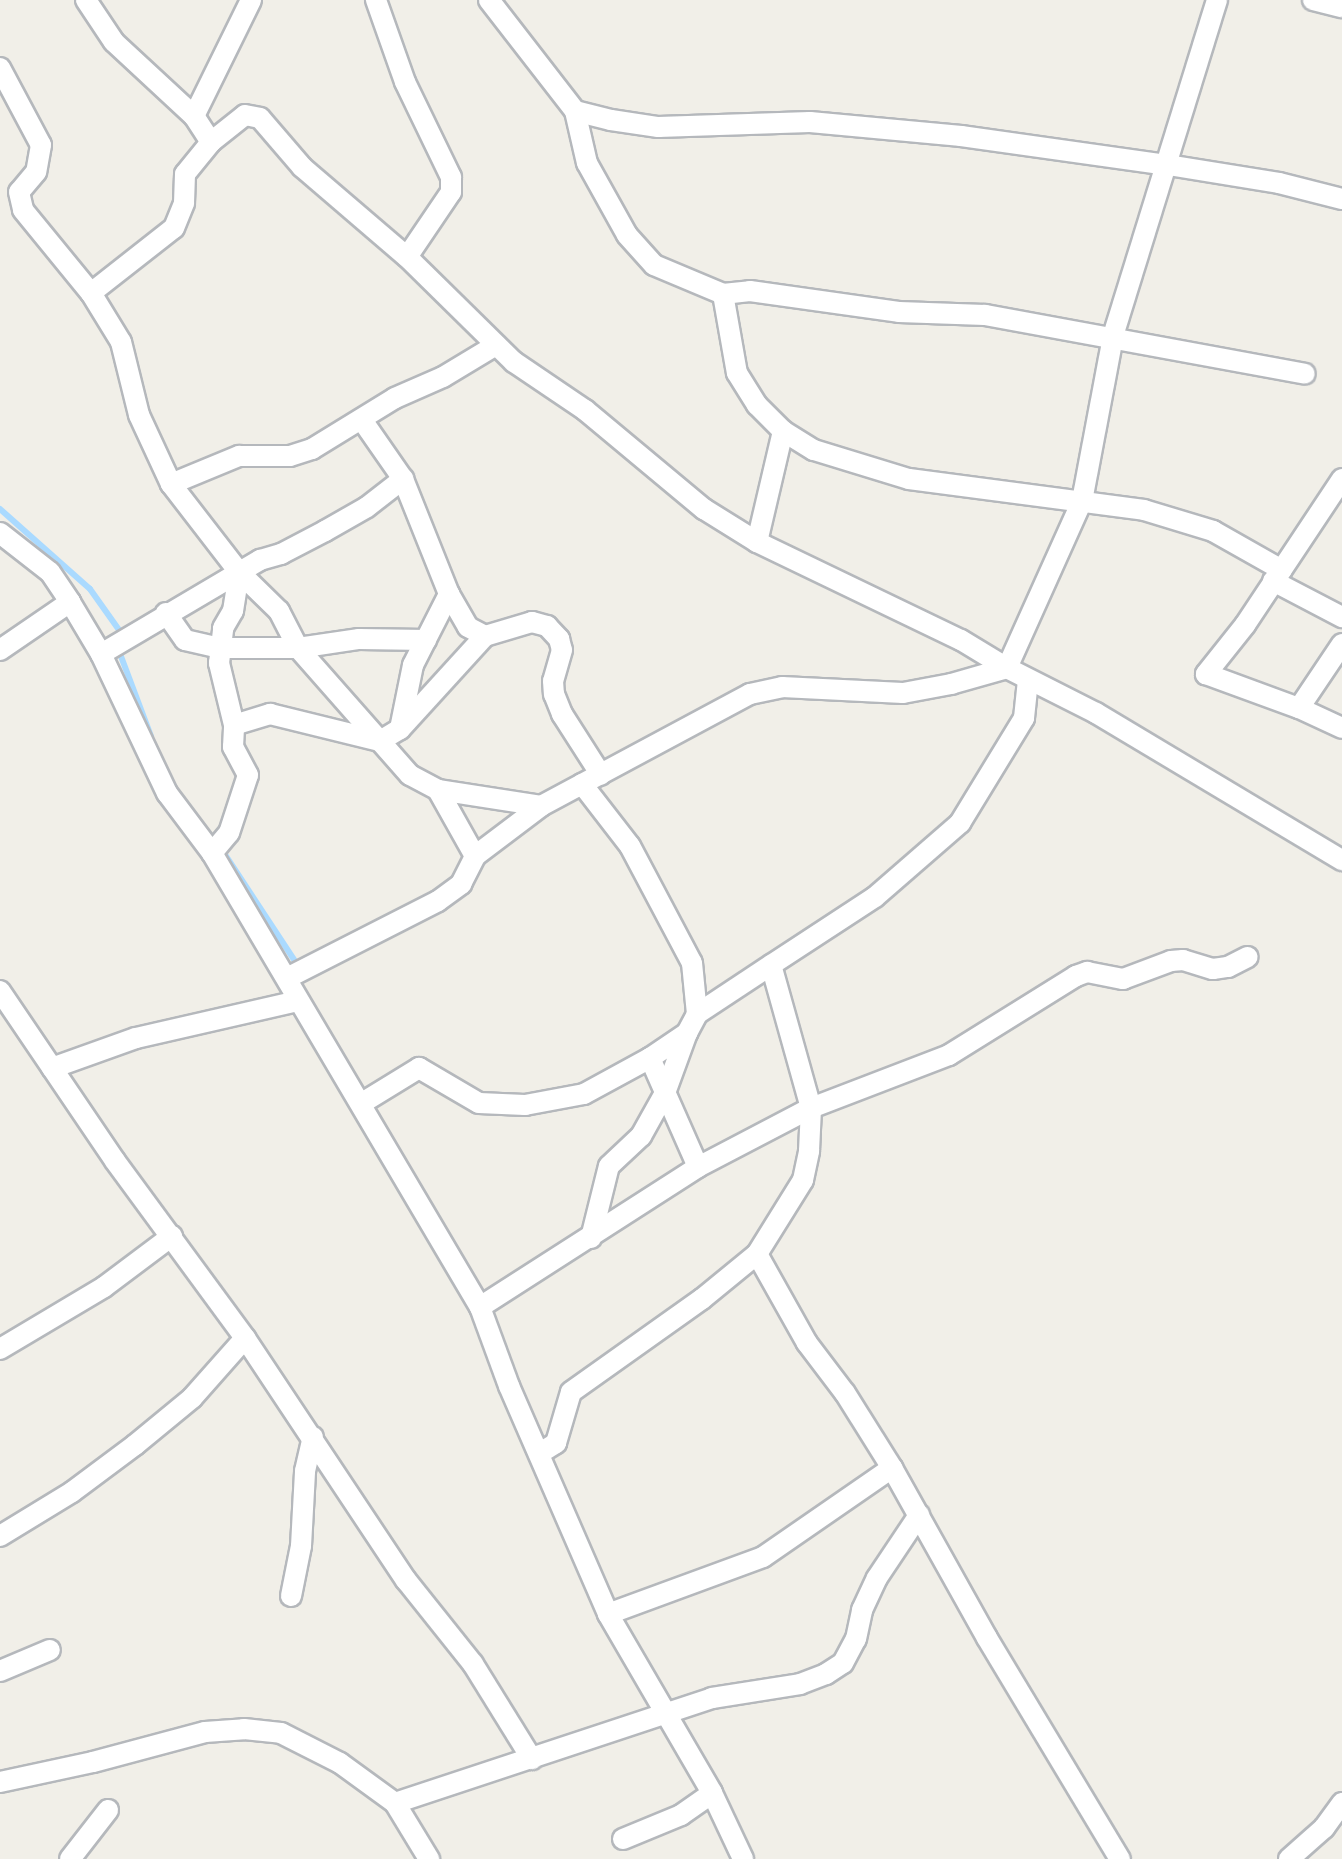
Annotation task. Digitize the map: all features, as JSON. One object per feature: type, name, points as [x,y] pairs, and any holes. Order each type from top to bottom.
[{"type":"street","points":[[86,0],[114,42],[194,116],[211,142]]},
{"type":"street","points":[[194,116],[251,0]]},
{"type":"street","points":[[376,0],[405,82],[451,177],[451,192],[407,257]]},
{"type":"street","points":[[489,0],[575,111],[587,163],[627,235],[654,265],[723,294],[750,291],[899,312],[985,315],[1305,374]]},
{"type":"street","points":[[287,978],[438,901],[461,884],[475,856],[541,806],[750,694],[782,687],[903,693],[951,684],[1007,668],[1082,501],[1113,337],[1217,0]]},
{"type":"street","points":[[1313,0],[1342,7]]},
{"type":"street","points":[[0,68],[41,145],[36,172],[19,192],[23,210],[91,293],[121,342],[139,415],[171,484],[239,572],[279,611],[298,648],[410,775],[438,790],[541,806]]},
{"type":"street","points":[[575,111],[658,127],[810,122],[961,136],[1279,183],[1342,199]]},
{"type":"street","points":[[91,293],[174,228],[184,203],[185,174],[211,142],[245,115],[260,118],[302,167],[407,257],[496,345],[585,410],[704,509],[757,542],[961,640],[1028,681],[1096,713],[1342,860]]},
{"type":"street","points":[[723,294],[737,373],[757,405],[783,431],[814,450],[909,479],[1144,510],[1213,531],[1342,617]]},
{"type":"street","points":[[171,484],[239,456],[290,456],[312,449],[395,398],[443,377],[496,345]]},
{"type":"street","points":[[362,420],[403,479],[449,594],[468,627],[485,636]]},
{"type":"street","points":[[757,542],[783,431]]},
{"type":"street","points":[[101,654],[239,572],[367,507],[403,479]]},
{"type":"street","points":[[1342,479],[1245,625],[1206,674],[1299,708],[1342,728]]},
{"type":"street","points":[[0,533],[50,572],[70,602],[101,654],[167,793],[212,853],[480,1307],[509,1386],[608,1614],[712,1793],[743,1859]]},
{"type":"street","points":[[212,853],[229,833],[248,775],[233,747],[234,725],[219,663],[223,628],[233,611],[239,572]]},
{"type":"street","points":[[400,729],[413,665],[449,594]]},
{"type":"street","points":[[0,650],[70,602]]},
{"type":"street","points":[[166,613],[185,640],[221,648],[298,648],[359,639],[426,640]]},
{"type":"street","points":[[234,725],[270,714],[380,741],[400,729],[485,636],[532,622],[547,626],[559,639],[562,650],[553,681],[554,694],[562,714],[601,775]]},
{"type":"street","points":[[1299,708],[1342,644]]},
{"type":"street","points":[[362,1103],[419,1068],[479,1103],[525,1105],[584,1094],[650,1058],[771,965],[875,897],[960,823],[1024,718],[1028,681]]},
{"type":"street","points":[[582,784],[630,846],[692,963],[692,1024],[665,1093],[641,1136],[609,1166],[591,1238]]},
{"type":"street","points":[[438,790],[475,856]]},
{"type":"street","points":[[480,1307],[698,1167],[811,1108],[949,1055],[1076,976],[1087,972],[1123,979],[1171,961],[1183,960],[1213,969],[1228,967],[1248,957]]},
{"type":"street","points":[[540,1453],[556,1443],[571,1392],[702,1299],[757,1254],[803,1180],[811,1108],[771,965]]},
{"type":"street","points":[[0,991],[245,1338],[406,1580],[473,1664],[532,1759]]},
{"type":"street","points":[[52,1068],[136,1038],[298,1001]]},
{"type":"street","points":[[650,1058],[698,1167]]},
{"type":"street","points":[[0,1349],[104,1287],[172,1236]]},
{"type":"street","points":[[757,1254],[807,1343],[845,1393],[892,1468],[1036,1722],[1120,1859]]},
{"type":"street","points":[[0,1536],[72,1492],[135,1445],[192,1398],[245,1338]]},
{"type":"street","points":[[291,1596],[301,1546],[305,1471],[313,1437]]},
{"type":"street","points":[[608,1614],[763,1557],[892,1468]]},
{"type":"street","points":[[395,1803],[712,1698],[800,1684],[843,1663],[856,1639],[862,1610],[877,1578],[919,1515]]},
{"type":"street","points":[[0,1671],[50,1650]]},
{"type":"street","points":[[0,1782],[93,1762],[205,1732],[244,1729],[281,1733],[340,1763],[395,1803],[429,1859]]},
{"type":"street","points":[[623,1839],[681,1815],[712,1793]]},
{"type":"street","points":[[1289,1859],[1324,1828],[1342,1803]]},
{"type":"street","points":[[70,1859],[108,1810]]},
{"type":"waterway","points":[[0,509],[90,589],[119,630]]},
{"type":"waterway","points":[[119,651],[151,736]]},
{"type":"waterway","points":[[220,847],[297,964]]}]
